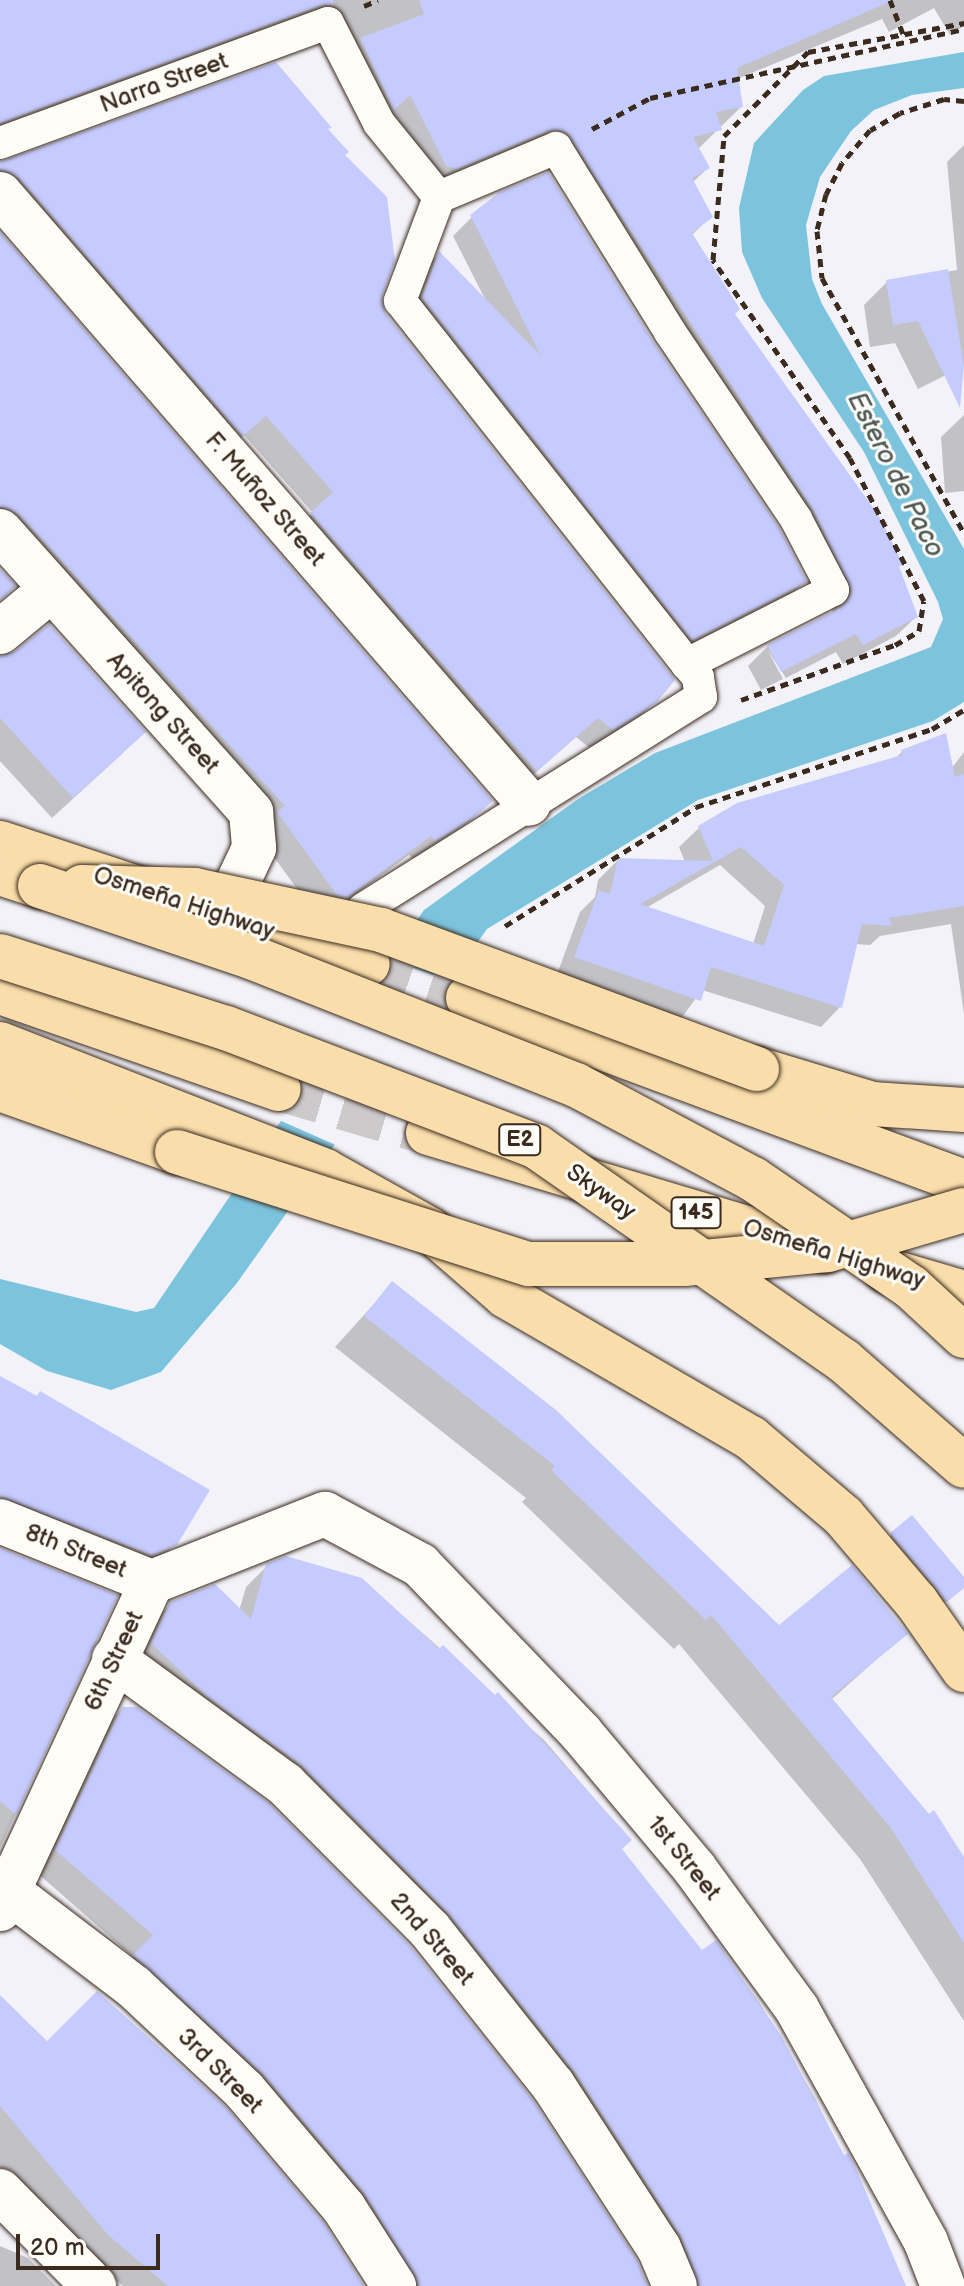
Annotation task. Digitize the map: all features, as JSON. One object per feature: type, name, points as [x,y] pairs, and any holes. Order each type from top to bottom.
[{"type":"main road","name":"Osmeña Highway","points":[[0,843],[368,964]]},
{"type":"main road","points":[[20,879],[195,890],[381,930],[811,1088],[872,1104],[964,1110]]},
{"type":"main road","points":[[20,879],[251,957],[576,1085],[753,1179],[911,1287],[964,1336]]},
{"type":"main road","name":"Skyway","points":[[0,956],[226,1028],[537,1147],[844,1361],[964,1466]]},
{"type":"main road","points":[[0,992],[279,1089]]},
{"type":"main road","points":[[468,998],[956,1189]]},
{"type":"main road","points":[[0,1044],[325,1171],[429,1229],[506,1296],[751,1438],[843,1516],[917,1603],[964,1670]]},
{"type":"main road","points":[[0,1089],[338,1207],[529,1264],[684,1264],[828,1250],[956,1189]]},
{"type":"main road","name":"Osmeña Highway","points":[[428,1133],[964,1293]]},
{"type":"main road","points":[[908,1276],[956,1189]]},
{"type":"street","name":"Narra Street","points":[[0,143],[328,23],[379,123],[439,197]]},
{"type":"street","points":[[363,909],[701,697],[704,688],[400,301],[439,197],[556,148],[670,332],[796,519],[833,590],[687,664]]},
{"type":"street","name":"F. Muñoz Street","points":[[0,194],[529,804]]},
{"type":"street","name":"Apitong Street","points":[[0,531],[251,812],[254,848],[222,916]]},
{"type":"street","points":[[0,632],[52,589]]},
{"type":"street","name":"6th Street","points":[[4,1900],[152,1582],[325,1514]]},
{"type":"street","name":"1st Street","points":[[325,1514],[420,1565],[581,1733],[695,1869],[797,2009],[926,2242],[943,2286]]},
{"type":"street","name":"8th Street","points":[[0,1521],[152,1582]]},
{"type":"street","name":"2nd Street","points":[[114,1659],[285,1784],[430,1930],[553,2085],[659,2248],[675,2286]]},
{"type":"street","name":"3rd Street","points":[[4,1900],[134,1987],[244,2090],[344,2208],[394,2286]]},
{"type":"street","points":[[0,2191],[94,2286]]},
{"type":"path","points":[[890,0],[904,36]]},
{"type":"path","points":[[556,148],[650,98],[964,23]]},
{"type":"path","points":[[904,36],[964,29]]},
{"type":"path","points":[[701,697],[737,702],[895,645],[919,631],[924,601],[850,458],[713,260],[724,136],[797,63]]},
{"type":"path","points":[[964,101],[944,99],[900,113],[870,130],[842,163],[826,194],[817,231],[822,278],[964,533]]},
{"type":"path","points":[[495,932],[696,807],[932,729],[964,710]]},
{"type":"water","name":"Estero de Paco","points":[[964,52],[964,88],[912,95],[874,110],[851,131],[820,177],[806,225],[812,279],[822,304],[964,549],[964,702],[933,721],[698,800],[487,929],[237,1283],[161,1372],[111,1390],[47,1371],[0,1344],[0,1279],[136,1312],[154,1308],[424,910],[578,799],[655,753],[931,647],[943,619],[938,602],[864,452],[762,298],[742,252],[739,208],[754,143],[803,90],[824,76]]},
{"type":"pier","points":[[387,958],[454,983],[338,1146],[279,1120]]},
{"type":"building","points":[[0,0],[333,0],[334,5],[321,5],[0,123]]},
{"type":"building","points":[[419,0],[894,0],[737,68],[743,107],[716,112],[722,130],[693,137],[710,168],[692,178],[713,217],[692,233],[740,309],[735,314],[879,516],[904,566],[899,566],[918,617],[863,645],[856,634],[781,672],[767,645],[842,607],[852,592],[813,510],[566,132],[549,130],[457,169],[446,166],[410,95],[394,110],[360,38],[424,14]]},
{"type":"building","points":[[276,62],[332,128],[328,129],[349,152],[345,155],[387,197],[395,261],[382,295],[385,313],[675,680],[657,702],[613,730],[598,718],[537,771],[310,513],[333,492],[266,416],[243,436],[19,178],[0,170],[0,162]]},
{"type":"building","points":[[548,172],[654,343],[780,529],[807,582],[692,640],[422,298],[439,251],[541,356],[470,215],[500,192]]},
{"type":"building","points":[[0,232],[493,801],[474,817],[435,841],[431,836],[347,897],[337,895],[277,812],[285,806],[19,514],[0,507]]},
{"type":"building","points":[[948,269],[964,366],[960,408],[918,321],[893,325],[886,280]]},
{"type":"building","points":[[0,569],[16,586],[0,600]]},
{"type":"building","points":[[49,624],[146,732],[73,798],[0,718],[0,656],[16,651]]},
{"type":"building","points":[[946,733],[955,777],[964,774],[964,906],[889,918],[892,926],[862,924],[842,1008],[711,967],[701,1001],[574,957],[599,890],[610,894],[618,858],[713,861],[698,826],[737,803],[902,755],[901,750]],"holes":[[[741,847],[784,885],[764,946],[640,904]]]},
{"type":"building","points":[[392,1281],[556,1410],[779,1625],[852,1565],[908,1634],[831,1697],[929,1814],[934,1810],[964,1857],[964,1943],[891,1828],[711,1615],[706,1620],[551,1470],[555,1466],[364,1316]]},
{"type":"building","points":[[0,1376],[37,1396],[40,1391],[210,1490],[177,1545],[152,1555],[0,1497]]},
{"type":"building","points":[[912,1515],[964,1577],[964,1588],[947,1602],[890,1533]]},
{"type":"building","points":[[0,1548],[118,1595],[16,1815],[0,1801]]},
{"type":"building","points":[[286,1556],[362,1578],[439,1649],[443,1645],[495,1695],[498,1692],[632,1840],[622,1849],[702,1950],[716,1940],[782,2037],[844,2155],[848,2153],[854,2164],[906,2286],[699,2286],[680,2235],[574,2071],[449,1914],[303,1766],[207,1696],[151,1643],[170,1602],[215,1584],[251,1619],[266,1564]]},
{"type":"building","points":[[122,1707],[137,1707],[269,1803],[411,1947],[533,2100],[637,2260],[648,2286],[419,2286],[365,2194],[263,2074],[133,1955],[153,1935],[55,1850]]},
{"type":"building","points":[[97,1991],[226,2107],[324,2223],[364,2286],[168,2286],[107,2234],[0,2106],[0,1995],[47,2041]]},
{"type":"tunnel","points":[[368,964],[468,998]]},
{"type":"tunnel","points":[[279,1089],[428,1133]]}]
